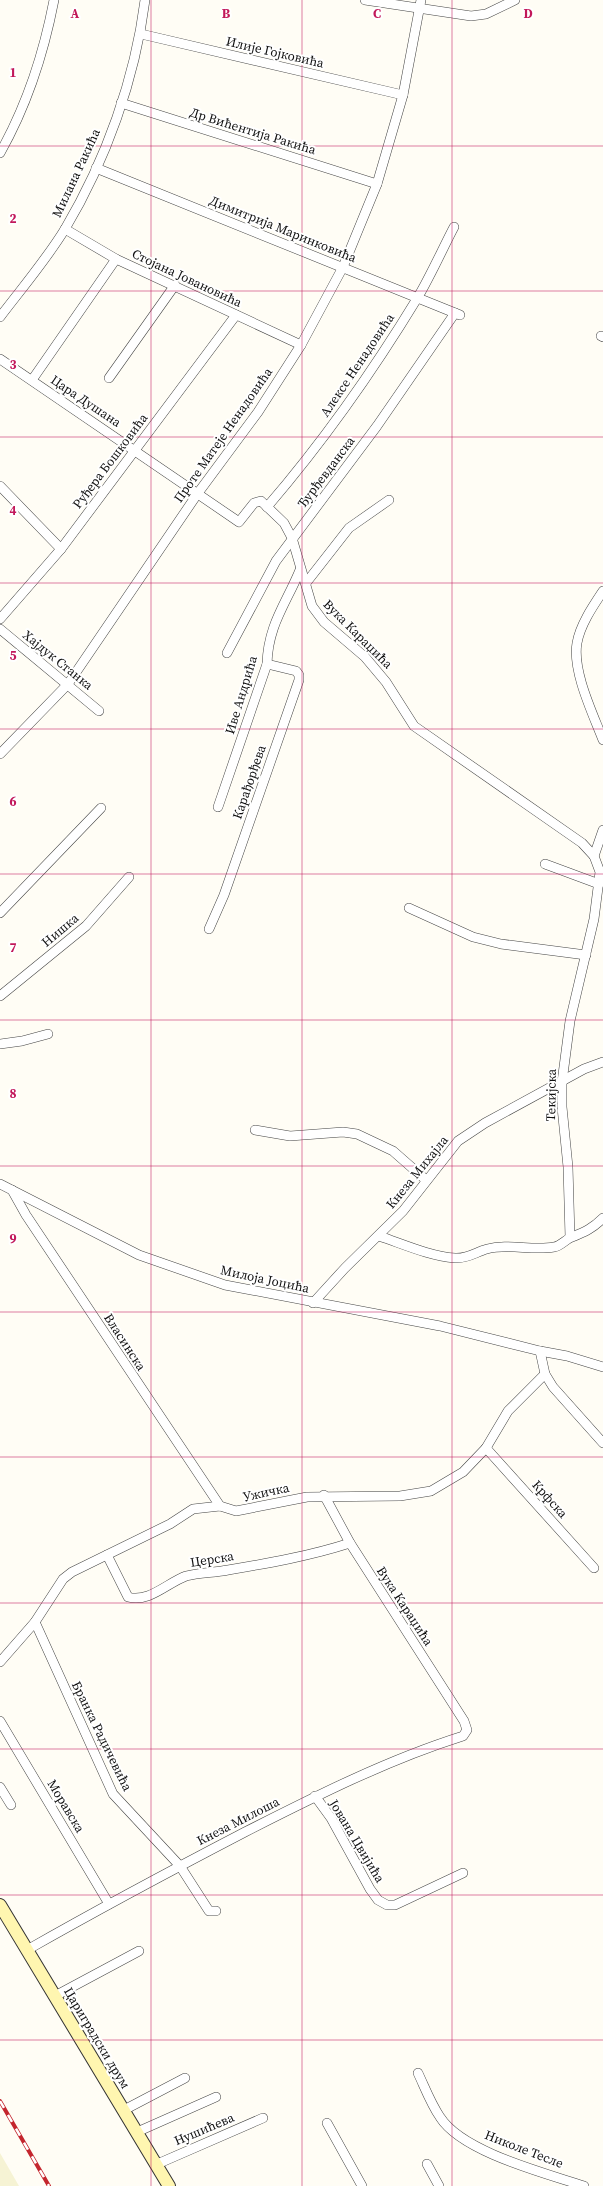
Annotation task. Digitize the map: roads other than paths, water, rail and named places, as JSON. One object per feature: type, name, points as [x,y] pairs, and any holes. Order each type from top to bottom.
[{"type":"main road","name":"Цариградски друм","points":[[0,1905],[169,2186]]},
{"type":"street","points":[[0,153],[12,132],[39,59],[54,0]]},
{"type":"street","name":"Милана Ракића","points":[[0,317],[64,229],[96,168],[121,103],[141,34],[145,0]]},
{"type":"street","points":[[366,0],[420,5],[471,16],[486,14],[515,0]]},
{"type":"street","name":"Проте Матеје Ненадовића","points":[[0,754],[68,684],[198,493],[258,412],[301,345],[343,267],[377,184],[403,95],[420,5]]},
{"type":"street","name":"Илије Гојковића","points":[[141,34],[403,95]]},
{"type":"street","name":"Др Вићентија Ракића","points":[[121,103],[377,184]]},
{"type":"street","name":"Димитрија Маринковића","points":[[96,168],[418,296],[458,314]]},
{"type":"street","name":"Алексе Ненадовића","points":[[267,507],[297,473],[354,396],[418,296],[454,227]]},
{"type":"street","name":"Стојана Јовановића","points":[[64,229],[116,259],[175,285],[301,345]]},
{"type":"street","points":[[32,380],[116,259]]},
{"type":"street","points":[[110,378],[175,285]]},
{"type":"street","name":"Ђурђевданска","points":[[227,653],[276,561],[377,426],[458,314]]},
{"type":"street","name":"Руђера Бошковића","points":[[0,619],[61,549],[236,315]]},
{"type":"street","name":"Цара Душана","points":[[0,359],[239,522],[254,503],[259,501],[267,507]]},
{"type":"street","points":[[0,486],[61,549]]},
{"type":"street","points":[[306,583],[349,528],[389,500]]},
{"type":"street","name":"Вука Караџића","points":[[267,507],[284,524],[292,538],[300,570],[306,583],[312,606],[324,622],[365,657],[386,682],[414,726],[582,842],[594,856]]},
{"type":"street","name":"Иве Андрића","points":[[218,807],[267,664],[267,649],[277,615],[300,570]]},
{"type":"street","points":[[603,592],[591,609],[577,643],[577,662],[583,688],[603,740]]},
{"type":"street","name":"Хајдук Станка","points":[[0,629],[99,711]]},
{"type":"street","name":"Карађорђева","points":[[209,929],[224,895],[299,680],[299,675],[296,671],[267,664]]},
{"type":"street","points":[[0,913],[101,808]]},
{"type":"street","points":[[602,873],[594,856],[603,830]]},
{"type":"street","points":[[545,864],[599,884]]},
{"type":"street","name":"Текијска","points":[[570,1237],[568,1167],[562,1107],[562,1082],[570,1021],[586,955],[602,873]]},
{"type":"street","name":"Нишка","points":[[0,996],[86,926],[129,876]]},
{"type":"street","points":[[409,908],[473,937],[501,944],[586,955]]},
{"type":"street","points":[[0,1044],[22,1041],[48,1034]]},
{"type":"street","name":"Кнеза Михајла","points":[[313,1303],[345,1268],[403,1212],[426,1180],[458,1141],[485,1123],[584,1069],[603,1062]]},
{"type":"street","points":[[255,1130],[290,1136],[343,1132],[357,1134],[393,1151],[426,1180]]},
{"type":"street","name":"Милоја Јоцића","points":[[0,1184],[138,1256],[225,1285],[440,1326],[540,1351],[567,1356],[603,1367]]},
{"type":"street","name":"Власинска","points":[[12,1190],[26,1215],[220,1506]]},
{"type":"street","points":[[379,1236],[426,1252],[456,1258],[472,1255],[488,1248],[510,1247],[543,1249],[556,1246],[570,1237],[594,1228],[603,1218]]},
{"type":"street","points":[[540,1351],[544,1374],[553,1387],[603,1443]]},
{"type":"street","name":"Ужичка","points":[[0,1662],[36,1622],[63,1580],[72,1572],[170,1524],[193,1509],[220,1506],[236,1511],[324,1495],[400,1496],[431,1491],[463,1472],[486,1448],[508,1410],[544,1374]]},
{"type":"street","name":"Крфска","points":[[486,1448],[594,1568]]},
{"type":"street","name":"Вука Караџића","points":[[324,1495],[350,1543],[464,1721],[467,1730]]},
{"type":"street","name":"Церска","points":[[108,1555],[128,1597],[141,1599],[185,1577],[205,1571],[222,1571],[315,1554],[350,1543]]},
{"type":"street","name":"Бранка Радичевића","points":[[36,1622],[113,1794],[180,1866],[203,1904],[210,1911],[216,1911]]},
{"type":"street","name":"Моравска","points":[[0,1721],[109,1904]]},
{"type":"street","name":"Кнеза Милоша","points":[[27,1950],[180,1866],[315,1796],[414,1752],[463,1736],[467,1730]]},
{"type":"street","points":[[0,1787],[11,1805]]},
{"type":"street","name":"Јована Цвијића","points":[[315,1796],[331,1818],[370,1889],[378,1900],[387,1905],[395,1905],[463,1873]]},
{"type":"street","points":[[55,1996],[138,1951]]},
{"type":"street","name":"Николе Тесле","points":[[418,2073],[440,2118],[455,2134],[493,2154],[584,2186]]},
{"type":"street","points":[[124,2110],[185,2078]]},
{"type":"street","points":[[137,2132],[216,2097]]},
{"type":"street","name":"Нушићева","points":[[155,2165],[263,2118]]},
{"type":"street","points":[[327,2123],[362,2186]]},
{"type":"street","points":[[427,2164],[438,2186]]},
{"type":"railway","points":[[0,2101],[49,2186]]}]
